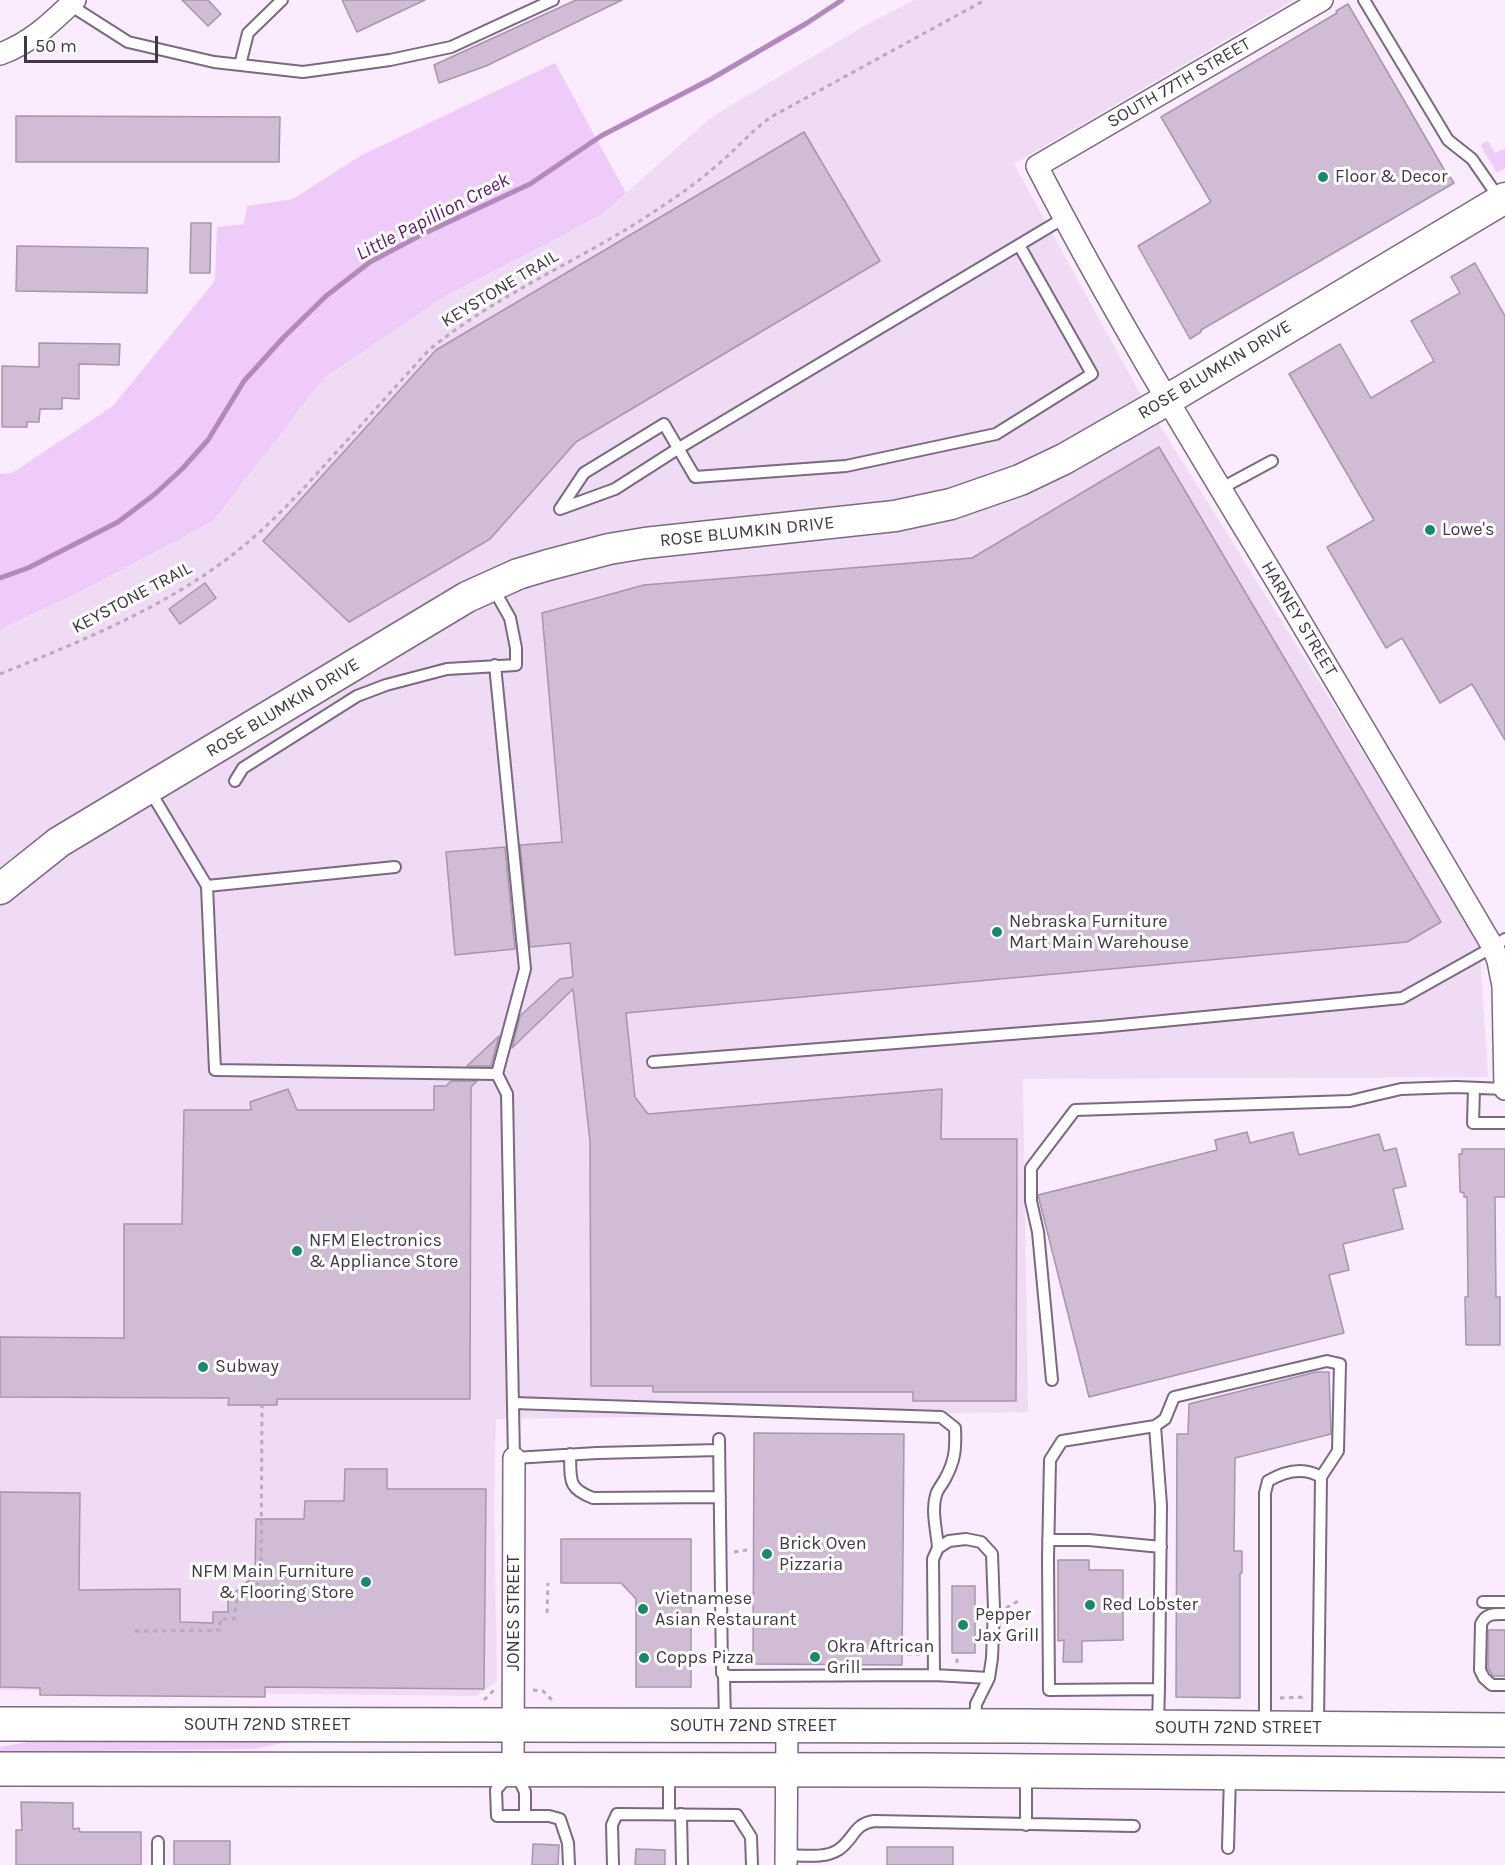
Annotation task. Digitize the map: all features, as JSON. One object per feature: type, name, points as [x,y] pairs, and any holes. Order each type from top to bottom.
[{"type":"main road","name":"ROSE BLUMKIN DRIVE","points":[[0,889],[59,842],[467,597],[518,574],[609,549],[645,543],[870,520],[951,504],[1028,477],[1167,400],[1503,199]]},
{"type":"main road","name":"SOUTH 72ND STREET","points":[[0,1724],[1505,1730]]},
{"type":"main road","points":[[0,1769],[669,1769],[1505,1775]]},
{"type":"street","name":"SOUTH 77TH STREET","points":[[1036,166],[1322,0]]},
{"type":"street","points":[[0,54],[32,39],[73,3]]},
{"type":"street","name":"HARNEY STREET","points":[[1036,166],[1167,400],[1499,943],[1498,961],[1503,986],[1504,1089]]},
{"type":"street","name":"JONES STREET","points":[[513,1769],[514,1458]]},
{"type":"street","points":[[786,1860],[787,1726]]},
{"type":"lane","points":[[240,65],[248,33],[282,0]]},
{"type":"lane","points":[[73,3],[128,42],[214,62],[303,72],[390,60],[451,47],[553,0]]},
{"type":"lane","points":[[1364,0],[1448,140],[1472,159],[1503,199]]},
{"type":"lane","points":[[1019,245],[1092,374],[996,434],[846,465],[695,477],[679,448],[664,424],[584,473],[560,509],[615,489],[679,448],[1064,218]]},
{"type":"lane","points":[[1221,489],[1272,462]]},
{"type":"lane","points":[[235,781],[243,768],[357,696],[386,685],[447,669],[516,665],[516,648],[510,618],[492,586]]},
{"type":"lane","points":[[495,665],[525,969],[497,1074],[507,1094],[514,1458],[719,1444],[722,1673],[724,1675],[725,1726]]},
{"type":"lane","points":[[148,789],[207,886],[215,1070],[497,1074]]},
{"type":"lane","points":[[207,886],[395,867]]},
{"type":"lane","points":[[653,1062],[1100,1027],[1402,998],[1499,943]]},
{"type":"lane","points":[[1474,1088],[1473,1123],[1505,1123]]},
{"type":"lane","points":[[1052,1380],[1038,1232],[1031,1201],[1031,1168],[1075,1110],[1350,1101],[1401,1089],[1504,1089]]},
{"type":"lane","points":[[1159,1689],[1049,1690],[1050,1460],[1062,1441],[1155,1426],[1165,1419],[1174,1397],[1327,1361],[1340,1364],[1338,1451],[1321,1477],[1318,1729]]},
{"type":"lane","points":[[513,1403],[940,1417],[954,1428],[956,1442],[955,1457],[945,1481],[936,1494],[934,1507],[938,1548],[933,1559],[934,1675]]},
{"type":"lane","points":[[1155,1426],[1161,1505],[1158,1727]]},
{"type":"lane","points":[[570,1454],[572,1484],[580,1493],[593,1498],[720,1497]]},
{"type":"lane","points":[[1265,1728],[1265,1493],[1268,1481],[1283,1472],[1311,1471],[1321,1477]]},
{"type":"lane","points":[[938,1548],[950,1541],[966,1539],[981,1542],[992,1554],[994,1613],[992,1658],[989,1678],[976,1704],[975,1727]]},
{"type":"lane","points":[[1048,1540],[1089,1540],[1161,1547]]},
{"type":"lane","points":[[1483,1602],[1505,1602]]},
{"type":"lane","points":[[1505,1614],[1484,1617],[1481,1624],[1480,1670],[1484,1678],[1492,1685],[1505,1685]]},
{"type":"lane","points":[[724,1675],[934,1675],[989,1678]]},
{"type":"lane","points":[[525,1816],[525,1792],[513,1769],[496,1790],[497,1816],[525,1816],[549,1816],[560,1819],[568,1843],[568,1865]]},
{"type":"lane","points":[[669,1769],[669,1814]]},
{"type":"lane","points":[[1026,1771],[1026,1825]]},
{"type":"lane","points":[[1228,1848],[1230,1773]]},
{"type":"lane","points":[[613,1865],[612,1825],[618,1814],[737,1815],[751,1837],[752,1865]]},
{"type":"lane","points":[[681,1814],[681,1865]]},
{"type":"lane","points":[[786,1860],[828,1855],[839,1850],[858,1827],[866,1822],[874,1821],[1134,1826]]},
{"type":"lane","points":[[158,1842],[159,1865]]},
{"type":"path","name":"KEYSTONE TRAIL","points":[[0,674],[64,649],[130,617],[178,591],[223,562],[246,544],[295,498],[429,350],[454,330],[671,200],[717,165],[771,117],[985,0]]},
{"type":"path","points":[[135,1631],[220,1630],[220,1618],[234,1618],[237,1599],[261,1581],[262,1405]]},
{"type":"path","points":[[737,1552],[747,1550]]},
{"type":"path","points":[[547,1613],[548,1583]]},
{"type":"path","points":[[1005,1609],[1018,1602]]},
{"type":"path","points":[[907,1653],[921,1653]]},
{"type":"path","points":[[957,1653],[957,1665]]},
{"type":"shaded area","points":[[914,0],[1294,0],[1014,164],[1141,395],[1479,939],[1488,1077],[1023,1079],[1028,1412],[496,1419],[494,1503],[497,1681],[476,1696],[0,1690],[0,629],[72,596],[213,521],[324,378],[442,298],[601,215],[713,116],[866,25]]},
{"type":"shaded area","points":[[555,63],[626,193],[601,215],[442,298],[324,378],[213,521],[72,596],[0,629],[0,474],[12,473],[113,406],[215,281],[217,227],[244,224],[247,206],[293,199],[360,156]]},
{"type":"shaded area","points":[[1488,141],[1495,153],[1505,148],[1505,168],[1497,173],[1481,146]]},
{"type":"shaded area","points":[[50,1738],[304,1739],[252,1749],[0,1752],[0,1747]]},
{"type":"building","points":[[182,0],[208,0],[221,14],[208,26]]},
{"type":"building","points":[[342,0],[425,0],[357,32]]},
{"type":"building","points":[[576,0],[622,0],[486,66],[439,83],[434,65]]},
{"type":"building","name":"Floor & Decor","points":[[1348,4],[1454,183],[1201,330],[1190,339],[1138,246],[1211,202],[1161,117],[1337,13],[1336,11]]},
{"type":"building","points":[[16,116],[280,117],[279,162],[16,162]]},
{"type":"building","points":[[804,132],[880,261],[576,442],[490,539],[349,622],[263,541],[436,350]]},
{"type":"building","points":[[191,223],[211,223],[210,273],[190,273]]},
{"type":"building","points":[[17,246],[148,248],[147,293],[16,291]]},
{"type":"building","name":"Lowe's","points":[[1475,263],[1505,316],[1505,740],[1472,684],[1440,703],[1402,638],[1386,648],[1327,547],[1374,520],[1289,374],[1340,344],[1371,398],[1434,361],[1411,321],[1460,293],[1451,277]]},
{"type":"building","points":[[39,343],[120,344],[119,365],[79,364],[79,399],[62,398],[62,409],[40,409],[39,422],[27,422],[27,427],[2,427],[2,366],[39,367]]},
{"type":"building","name":"Nebraska Furniture Mart Main Warehouse","points":[[1159,447],[1441,922],[1407,942],[626,1013],[635,1097],[648,1114],[942,1089],[941,1139],[1017,1139],[1016,1401],[913,1401],[913,1392],[653,1392],[653,1386],[591,1386],[590,1141],[573,989],[512,1048],[520,1016],[560,979],[573,977],[570,943],[530,947],[520,845],[562,842],[542,613],[644,585],[972,558]]},
{"type":"building","points":[[205,583],[216,598],[180,624],[169,609]]},
{"type":"building","points":[[505,847],[515,949],[455,955],[446,852]]},
{"type":"building","points":[[499,1036],[491,1066],[467,1066]]},
{"type":"building","name":"NFM Electronics & Appliance Store","points":[[451,1081],[477,1081],[471,1087],[470,1399],[277,1399],[277,1405],[228,1405],[229,1398],[0,1397],[0,1337],[124,1338],[124,1224],[182,1224],[184,1110],[251,1110],[250,1102],[288,1089],[297,1110],[434,1110],[434,1086],[446,1086]]},
{"type":"building","points":[[1247,1132],[1250,1143],[1293,1132],[1299,1155],[1379,1134],[1384,1151],[1396,1148],[1406,1186],[1393,1189],[1403,1229],[1343,1244],[1349,1270],[1329,1275],[1344,1333],[1089,1397],[1038,1195],[1217,1150],[1215,1140]]},
{"type":"building","points":[[1462,1149],[1505,1149],[1505,1197],[1495,1197],[1496,1297],[1500,1297],[1500,1345],[1466,1345],[1467,1197],[1460,1192],[1459,1154],[1462,1154]]},
{"type":"building","points":[[1316,1372],[1329,1372],[1331,1434],[1235,1458],[1234,1551],[1242,1551],[1240,1698],[1176,1697],[1177,1434],[1188,1434],[1189,1404]]},
{"type":"building","points":[[754,1433],[904,1434],[902,1665],[753,1664]]},
{"type":"building","name":"NFM Main Furniture & Flooring Store","points":[[345,1469],[387,1469],[387,1489],[486,1489],[484,1689],[265,1687],[265,1697],[40,1695],[40,1688],[0,1687],[0,1492],[80,1493],[79,1590],[180,1589],[180,1622],[213,1623],[213,1612],[228,1612],[228,1598],[255,1575],[256,1519],[304,1519],[305,1501],[344,1501]]},
{"type":"building","points":[[561,1539],[691,1539],[691,1687],[636,1687],[636,1599],[621,1583],[561,1583]]},
{"type":"building","name":"Red Lobster","points":[[1058,1560],[1089,1560],[1089,1570],[1123,1570],[1123,1640],[1082,1641],[1082,1662],[1063,1662],[1064,1640],[1058,1641]]},
{"type":"building","points":[[952,1586],[975,1586],[975,1653],[952,1653]]},
{"type":"building","points":[[1488,1630],[1505,1630],[1505,1676],[1493,1676],[1488,1668]]},
{"type":"building","points":[[21,1802],[73,1803],[73,1829],[79,1828],[80,1832],[141,1832],[141,1865],[16,1865],[16,1830],[22,1830]]},
{"type":"building","points":[[174,1841],[230,1841],[230,1865],[174,1865]]},
{"type":"building","points":[[533,1844],[559,1845],[558,1865],[532,1865]]},
{"type":"building","points":[[887,1847],[953,1847],[953,1865],[887,1865]]},
{"type":"building","points":[[636,1849],[665,1850],[665,1865],[635,1865]]},
{"type":"waterway","name":"Little Papillion Creek","points":[[0,578],[28,568],[118,522],[155,494],[208,440],[244,381],[283,338],[326,296],[370,262],[423,234],[530,184],[601,136],[711,79],[842,0]]},
{"type":"place","name":"Floor & Decor","points":[[1323,177]]},
{"type":"place","name":"Lowe's","points":[[1430,530]]},
{"type":"place","name":"Nebraska Furniture Mart Main Warehouse","points":[[997,932]]},
{"type":"place","name":"NFM Electronics & Appliance Store","points":[[297,1251]]},
{"type":"place","name":"Subway","points":[[203,1367]]},
{"type":"place","name":"Brick Oven Pizzaria","points":[[767,1554]]},
{"type":"place","name":"NFM Main Furniture & Flooring Store","points":[[366,1582]]},
{"type":"place","name":"Red Lobster","points":[[1090,1605]]},
{"type":"place","name":"Vietnamese Asian Restaurant","points":[[643,1609]]},
{"type":"place","name":"Pepper Jax Grill","points":[[963,1625]]},
{"type":"place","name":"Okra Aftrican Grill","points":[[815,1657]]},
{"type":"place","name":"Copps Pizza","points":[[644,1658]]}]
